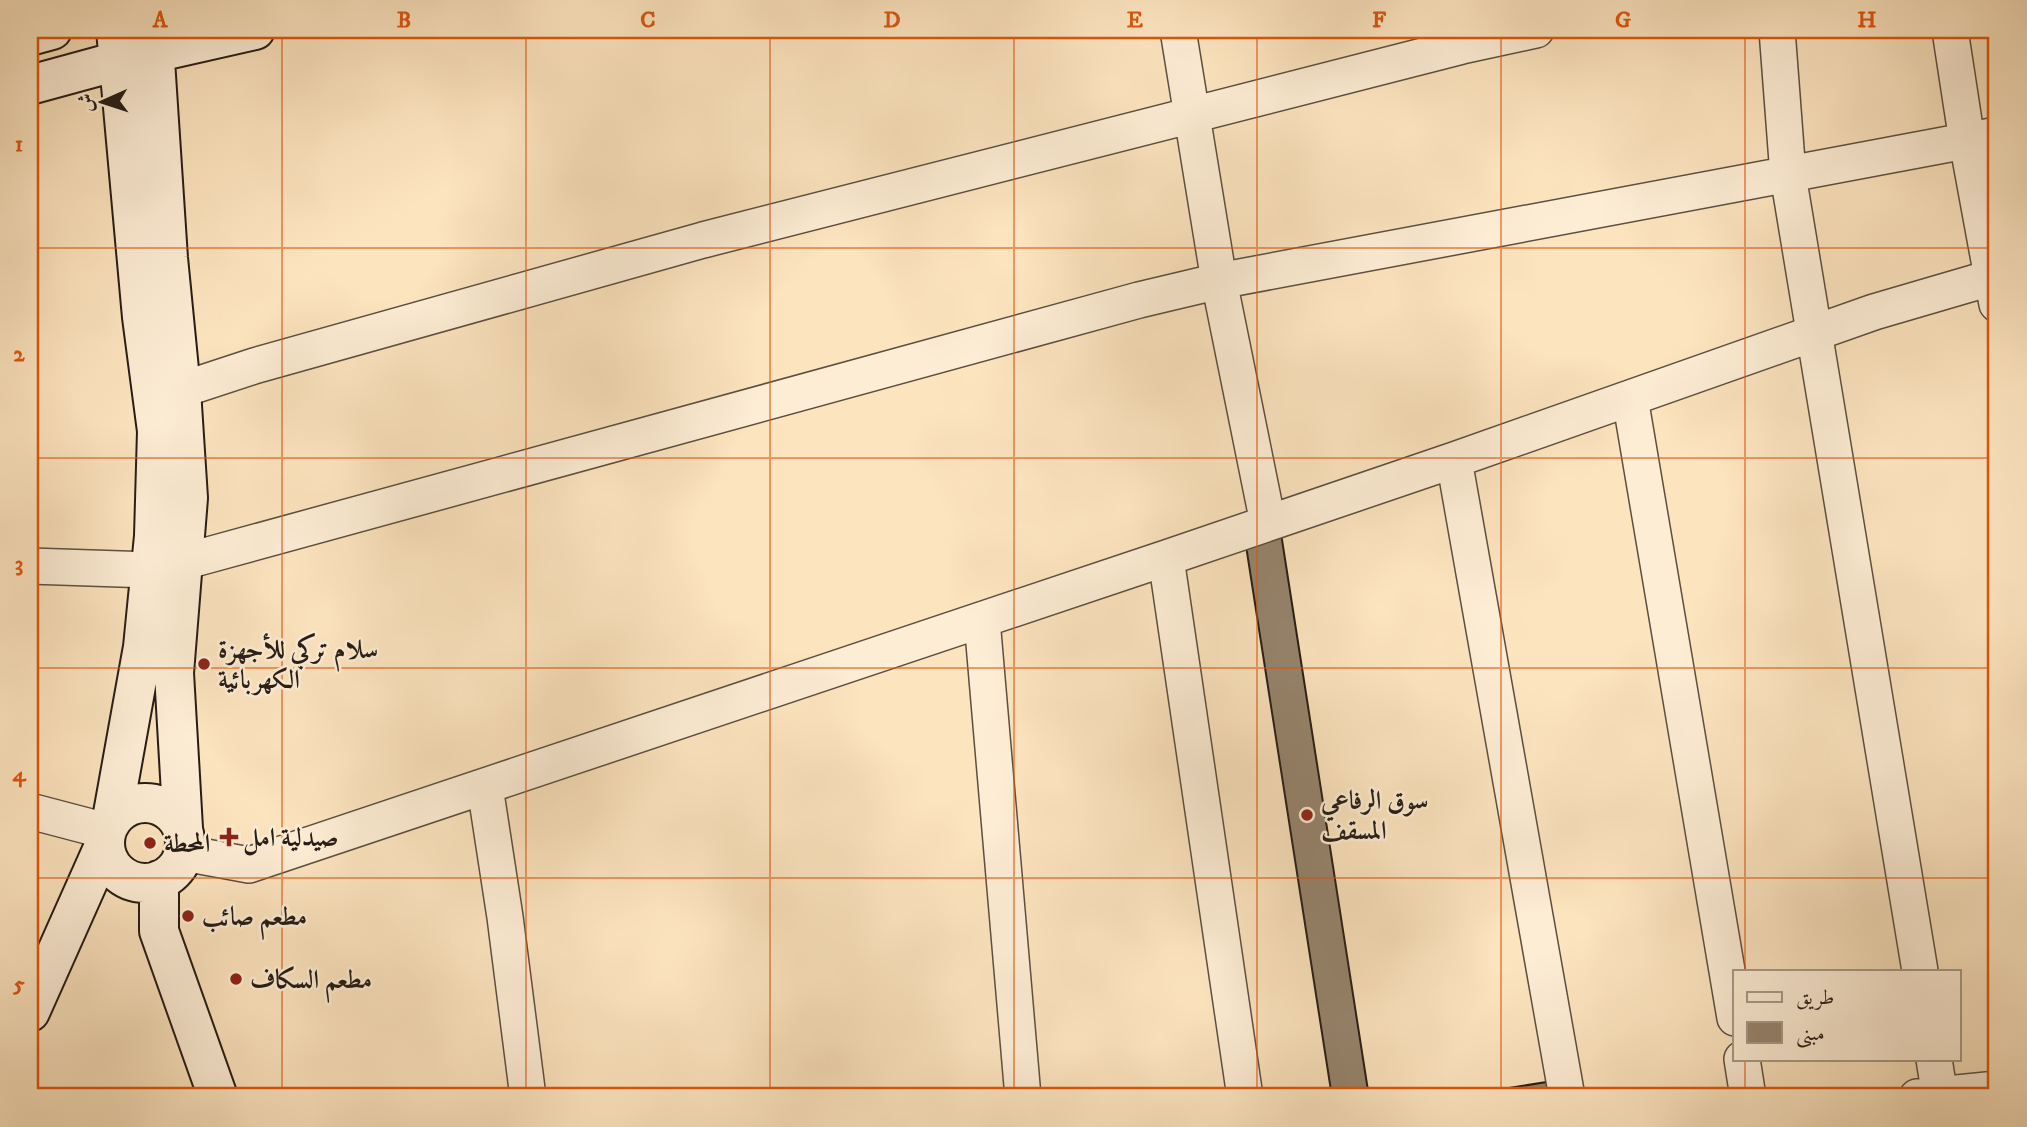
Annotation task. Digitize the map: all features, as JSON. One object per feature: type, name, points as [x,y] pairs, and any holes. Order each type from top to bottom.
[{"type":"main road","points":[[30,36],[52,30]]},
{"type":"main road","points":[[30,85],[116,45],[255,30]]},
{"type":"main road","points":[[116,45],[142,317],[157,431],[154,536],[167,566],[174,673],[175,854],[147,883],[135,882],[113,869],[107,832],[143,647],[167,566],[188,498],[168,258],[154,41]]},
{"type":"main road","points":[[30,1012],[107,832],[122,808],[135,803],[150,802],[164,807],[175,815],[175,854],[159,930],[218,1097]]},
{"type":"street","points":[[1178,30],[1219,281],[1268,523]]},
{"type":"street","points":[[181,390],[254,366],[703,240],[1193,114],[1536,30]]},
{"type":"street","points":[[1777,30],[1788,175],[1920,970]]},
{"type":"street","points":[[175,854],[249,865],[982,621],[1454,460],[1874,312],[1996,286],[1982,138],[1950,30]]},
{"type":"street","points":[[30,566],[167,566],[1139,300],[1219,281],[1982,138]]},
{"type":"street","points":[[1630,398],[1733,1006]]},
{"type":"street","points":[[1454,460],[1567,1097]]},
{"type":"street","points":[[1166,558],[1245,1097]]},
{"type":"street","points":[[982,621],[1023,1097]]},
{"type":"street","points":[[485,787],[528,1097]]},
{"type":"street","points":[[30,811],[107,832]]},
{"type":"street","points":[[1742,1060],[1748,1097]]},
{"type":"street","points":[[1934,1060],[1932,1097],[1997,1089]]},
{"type":"building","name":"سوق الرفاعي المسقف","points":[[1280,527],[1369,1097],[1332,1097],[1244,533]]},
{"type":"building","points":[[1547,1082],[1549,1097],[1452,1097]]},
{"type":"place","name":"سلام تركي للأجهزة الكهربائية","points":[[204,664]]},
{"type":"place","name":"سوق الرفاعي المسقف","points":[[1307,815]]},
{"type":"place","name":"صيدلية امل","points":[[229,837]]},
{"type":"place","name":"المحطة","points":[[150,843]]},
{"type":"place","name":"مطعم صائب","points":[[188,916]]},
{"type":"place","name":"مطعم السكاف","points":[[236,979]]}]
